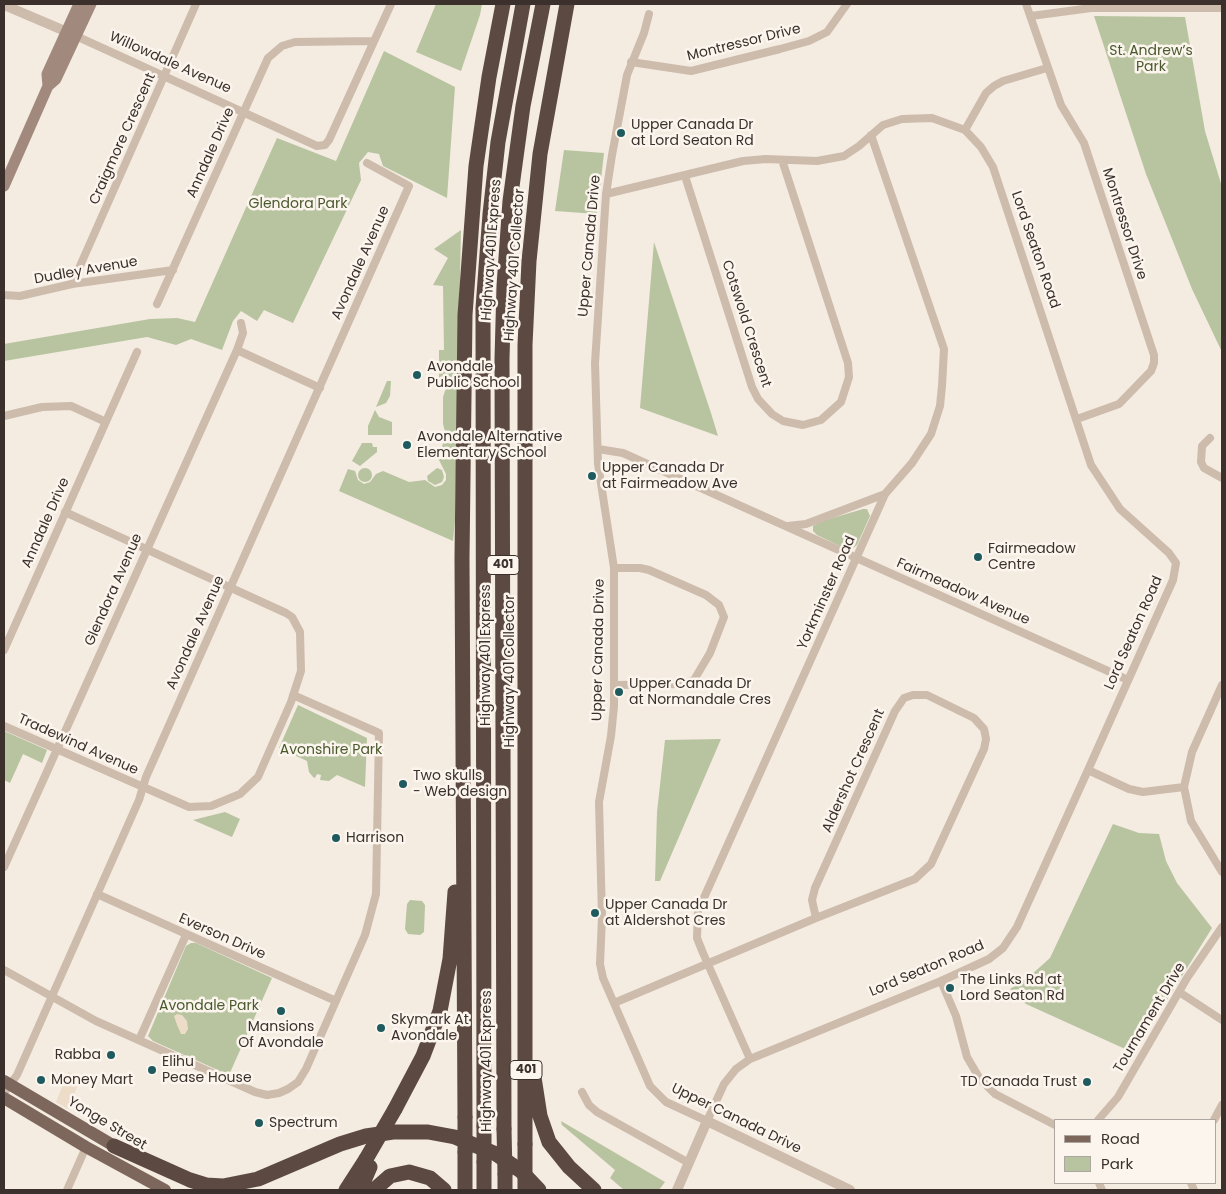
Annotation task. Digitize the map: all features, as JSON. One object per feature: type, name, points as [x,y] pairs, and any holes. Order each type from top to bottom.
[{"type":"highway","points":[[465,1190],[463,375],[467,255],[480,136],[504,4]]},
{"type":"highway","name":"Highway 401 Express","points":[[484,1190],[484,308],[497,150],[523,4]]},
{"type":"highway","name":"Highway 401 Express","points":[[505,1190],[502,368],[504,295],[510,201],[522,106],[543,4]]},
{"type":"highway","name":"Highway 401 Collector","points":[[526,1190],[525,345],[527,297],[540,154],[567,4]]},
{"type":"highway","points":[[360,1190],[369,1160],[415,1072],[436,1022],[450,959],[458,829],[458,666],[464,629]]},
{"type":"highway","points":[[527,995],[533,1077],[540,1116],[549,1142],[569,1168],[594,1190]]},
{"type":"highway","points":[[114,1146],[198,1183],[223,1186],[258,1179],[340,1144],[366,1136],[393,1132],[428,1132],[455,1137],[496,1154],[521,1171],[539,1190]]},
{"type":"highway","points":[[346,1190],[369,1160]]},
{"type":"highway","points":[[374,1190],[386,1178],[406,1172],[430,1178],[444,1190]]},
{"type":"main road","points":[[71,34],[79,4]]},
{"type":"main road","points":[[4,186],[48,86],[47,74],[91,4]]},
{"type":"main road","name":"Yonge Street","points":[[5,1089],[114,1146],[162,1175],[196,1190]]},
{"type":"main road","name":"Yonge Street","points":[[5,1089],[86,1147],[165,1190]]},
{"type":"street","name":"Willowdale Avenue","points":[[4,4],[244,111],[317,146],[325,145],[329,140],[373,41]]},
{"type":"street","name":"Craigmore Crescent","points":[[72,284],[166,76],[196,4]]},
{"type":"street","points":[[373,41],[391,4]]},
{"type":"street","name":"Montressor Drive","points":[[631,62],[691,71],[800,44],[827,32],[847,4]]},
{"type":"street","name":"Montressor Drive","points":[[1026,4],[1061,105],[1084,143],[1154,355],[1151,371],[1119,404],[1077,419]]},
{"type":"street","points":[[1031,16],[1091,8],[1133,6],[1222,8]]},
{"type":"street","name":"Upper Canada Drive","points":[[649,14],[644,33],[631,62],[623,92],[606,194],[595,363],[598,464],[614,568],[615,685],[611,736],[600,793],[598,819],[602,917],[600,964],[603,978],[650,1086],[666,1102],[850,1190]]},
{"type":"street","name":"Anndale Drive","points":[[157,304],[268,58],[282,46],[295,42],[373,41]]},
{"type":"street","points":[[965,130],[986,93],[994,86],[1003,81],[1047,68]]},
{"type":"street","name":"Lord Seaton Road","points":[[606,194],[743,162],[766,159],[817,161],[844,156],[883,125],[902,119],[922,117],[943,121],[965,130],[981,147],[993,167],[1092,466],[1116,504],[1169,553],[1176,563],[1173,580],[1088,770],[1010,939],[1003,948],[989,959],[941,981],[750,1059],[736,1069],[724,1084],[677,1190]]},
{"type":"street","name":"Yorkminster Road","points":[[750,1059],[697,938],[698,910],[796,696],[885,494],[912,463],[931,434],[940,406],[944,350],[871,135]]},
{"type":"street","name":"Cotswold Crescent","points":[[685,176],[743,361],[758,399],[764,407],[782,421],[803,425],[821,420],[841,402],[849,377],[848,363],[782,160]]},
{"type":"street","name":"Avondale Avenue","points":[[5,1089],[17,1075],[230,587],[410,186],[367,163]]},
{"type":"street","name":"Dudley Avenue","points":[[4,295],[20,296],[72,284],[173,270]]},
{"type":"street","name":"Glendora Avenue","points":[[4,867],[237,350],[243,334],[242,324]]},
{"type":"street","points":[[237,350],[320,388]]},
{"type":"street","name":"Anndale Drive","points":[[4,650],[136,352]]},
{"type":"street","points":[[4,416],[42,407],[71,406],[106,422]]},
{"type":"street","points":[[1210,438],[1202,446],[1201,462],[1204,468],[1222,478]]},
{"type":"street","name":"Fairmeadow Avenue","points":[[598,449],[623,453],[1128,680]]},
{"type":"street","points":[[787,526],[806,524],[885,494]]},
{"type":"street","name":"Tradewind Avenue","points":[[4,726],[189,807],[212,806],[240,794],[258,777],[293,695],[301,671],[302,641],[292,617],[276,607],[65,512]]},
{"type":"street","points":[[614,568],[649,570],[706,595],[719,605],[724,617],[710,653],[694,680],[682,684],[615,685]]},
{"type":"street","points":[[1222,685],[1219,702],[1189,762],[1184,787],[1191,821],[1222,872]]},
{"type":"street","points":[[4,970],[51,997],[139,1040],[254,1092],[268,1095],[277,1094],[292,1088],[302,1076],[365,935],[376,894],[379,734],[293,695]]},
{"type":"street","name":"Aldershot Crescent","points":[[614,1003],[816,918],[915,879],[931,864],[984,748],[986,738],[984,730],[974,718],[927,696],[912,695],[904,698],[895,711],[815,888],[812,900],[816,918]]},
{"type":"street","points":[[1088,770],[1129,789],[1142,792],[1184,787]]},
{"type":"street","name":"Everson Drive","points":[[97,894],[336,1001]]},
{"type":"street","name":"Tournament Drive","points":[[1099,1119],[1118,1097],[1179,992],[1222,926]]},
{"type":"street","points":[[139,1040],[186,935]]},
{"type":"street","points":[[941,981],[956,1016],[967,1057],[980,1080],[995,1094],[1054,1124]]},
{"type":"street","points":[[1179,992],[1222,1020]]},
{"type":"street","points":[[582,1092],[589,1105],[597,1112],[689,1163]]},
{"type":"street","points":[[1215,1119],[1222,1105]]},
{"type":"street","points":[[67,1190],[86,1147]]},
{"type":"green space","points":[[436,4],[482,4],[461,71],[416,52]]},
{"type":"green space","name":"St. Andrew’s Park","points":[[1094,16],[1185,17],[1205,131],[1222,187],[1222,352],[1192,289],[1146,174]]},
{"type":"green space","name":"Glendora Park","points":[[384,51],[455,87],[447,198],[383,166],[379,154],[368,152],[359,163],[361,180],[293,323],[264,310],[257,321],[241,311],[233,321],[222,350],[191,339],[176,345],[147,337],[4,361],[4,344],[150,319],[177,318],[195,322],[277,138],[336,161]]},
{"type":"green space","points":[[564,150],[604,153],[597,214],[555,211]]},
{"type":"green space","points":[[461,230],[453,541],[339,491],[348,469],[355,471],[358,480],[364,484],[370,482],[376,474],[383,471],[409,482],[425,480],[435,487],[442,485],[446,480],[446,474],[438,458],[446,435],[443,424],[443,397],[446,388],[440,388],[439,377],[439,350],[444,350],[443,286],[433,285],[448,258],[434,249]]},
{"type":"green space","points":[[654,242],[711,413],[718,436],[640,408]]},
{"type":"green space","points":[[387,381],[391,381],[390,396],[386,403],[376,407]]},
{"type":"green space","points":[[375,410],[379,417],[392,422],[392,435],[368,435],[368,426]]},
{"type":"green space","points":[[362,443],[372,443],[373,447],[377,447],[377,452],[360,466],[352,461]]},
{"type":"green space","points":[[365,468],[370,470],[372,475],[370,480],[365,482],[360,480],[358,475],[360,470]]},
{"type":"green space","points":[[437,468],[442,470],[444,477],[442,482],[435,485],[428,481],[427,476]]},
{"type":"green space","points":[[867,509],[870,516],[857,545],[852,549],[848,550],[817,535],[813,531],[813,526],[819,522]]},
{"type":"green space","name":"Avonshire Park","points":[[298,705],[367,738],[365,787],[337,775],[329,781],[320,780],[321,775],[317,774],[315,778],[309,772],[307,761],[279,748]]},
{"type":"green space","points":[[4,731],[47,750],[42,763],[23,754],[10,783],[4,780]]},
{"type":"green space","points":[[721,739],[660,881],[655,881],[657,812],[665,740]]},
{"type":"green space","points":[[225,812],[240,819],[232,837],[193,820]]},
{"type":"green space","points":[[1113,824],[1139,833],[1159,834],[1166,861],[1177,883],[1212,928],[1134,1053],[1026,1004],[1010,989],[1030,976],[1050,958]]},
{"type":"green space","points":[[410,900],[422,901],[425,905],[424,932],[420,935],[408,934],[405,929],[407,904]]},
{"type":"green space","name":"Avondale Park","points":[[196,943],[272,978],[229,1075],[153,1041],[148,1036],[186,946]]},
{"type":"green space","points":[[561,1121],[665,1182],[659,1190],[624,1190],[610,1178],[615,1170],[562,1125]]},
{"type":"shaded area","points":[[177,1014],[182,1015],[187,1021],[188,1029],[185,1034],[181,1034],[177,1025],[174,1016]]},
{"type":"shaded area","points":[[68,1072],[81,1077],[68,1109],[56,1102]]},
{"type":"place","name":"Upper Canada Dr at Lord Seaton Rd","points":[[621,133]]},
{"type":"place","name":"Avondale Public School","points":[[417,375]]},
{"type":"place","name":"Avondale Alternative Elementary School","points":[[407,445]]},
{"type":"place","name":"Upper Canada Dr at Fairmeadow Ave","points":[[592,476]]},
{"type":"place","name":"Fairmeadow Centre","points":[[978,557]]},
{"type":"place","name":"Upper Canada Dr at Normandale Cres","points":[[619,692]]},
{"type":"place","name":"Two skulls - Web design","points":[[403,784]]},
{"type":"place","name":"Harrison","points":[[336,838]]},
{"type":"place","name":"Upper Canada Dr at Aldershot Cres","points":[[595,913]]},
{"type":"place","name":"The Links Rd at Lord Seaton Rd","points":[[950,988]]},
{"type":"place","name":"Mansions Of Avondale","points":[[281,1011]]},
{"type":"place","name":"Skymark At Avondale","points":[[381,1028]]},
{"type":"place","name":"Rabba","points":[[111,1055]]},
{"type":"place","name":"Elihu Pease House","points":[[152,1070]]},
{"type":"place","name":"Money Mart","points":[[41,1080]]},
{"type":"place","name":"TD Canada Trust","points":[[1087,1082]]},
{"type":"place","name":"Spectrum","points":[[259,1123]]}]
